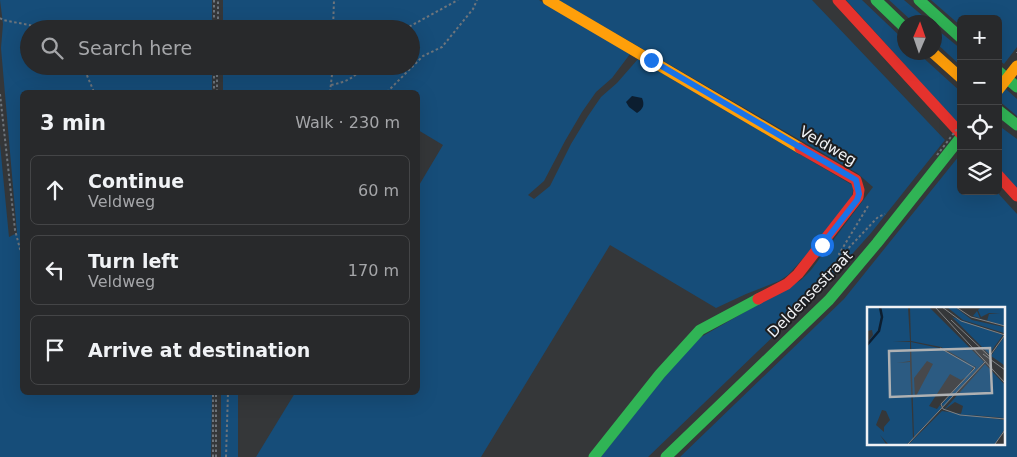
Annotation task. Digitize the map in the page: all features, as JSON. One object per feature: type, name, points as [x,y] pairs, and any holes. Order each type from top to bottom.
[{"type":"main road","name":"Veldweg","points":[[548,0],[856,180],[859,194]]},
{"type":"main road","points":[[838,0],[957,132]]},
{"type":"main road","points":[[876,0],[897,20]]},
{"type":"main road","points":[[919,0],[957,34]]},
{"type":"main road","points":[[941,60],[957,74]]},
{"type":"main road","points":[[1002,85],[1017,66]]},
{"type":"main road","points":[[1002,74],[1017,87]]},
{"type":"main road","points":[[1002,113],[1017,125]]},
{"type":"main road","name":"Deldensestraat","points":[[666,457],[828,300],[877,243],[937,159],[957,140]]},
{"type":"main road","points":[[1002,179],[1017,196]]},
{"type":"main road","points":[[594,457],[683,347],[700,330],[787,284],[798,274],[857,200],[859,194]]},
{"type":"path","points":[[214,0],[214,20]]},
{"type":"path","points":[[218,0],[218,20]]},
{"type":"path","points":[[334,0],[334,20]]},
{"type":"path","points":[[420,21],[458,0]]},
{"type":"path","points":[[420,59],[442,47],[473,9],[477,0]]},
{"type":"path","points":[[0,18],[20,23]]},
{"type":"path","points":[[87,75],[93,90]]},
{"type":"path","points":[[214,75],[214,90]]},
{"type":"path","points":[[217,75],[217,90]]},
{"type":"path","points":[[330,90],[332,75]]},
{"type":"path","points":[[331,85],[349,81],[357,75]]},
{"type":"path","points":[[389,90],[404,75]]},
{"type":"path","points":[[0,94],[15,230],[20,249]]},
{"type":"path","points":[[937,159],[957,130]]},
{"type":"path","points":[[859,194],[868,198],[869,203],[838,254],[841,256],[878,217],[889,214],[883,220]]},
{"type":"path","points":[[214,457],[215,395]]},
{"type":"path","points":[[226,457],[228,395]]},
{"type":"shaded area","points":[[0,0],[212,0],[212,20],[20,20],[20,75],[212,75],[212,90],[20,90],[20,395],[212,395],[211,457],[0,457],[0,144],[9,237],[17,233],[1,48],[3,24]]},
{"type":"shaded area","points":[[223,0],[539,0],[630,54],[612,78],[596,92],[582,112],[544,181],[528,195],[534,199],[550,186],[571,144],[601,97],[617,83],[638,59],[854,186],[851,200],[820,240],[788,275],[779,281],[716,308],[610,245],[481,457],[256,457],[294,395],[420,395],[420,184],[443,145],[420,131],[420,90],[223,90],[223,75],[420,75],[420,20],[223,20]]},
{"type":"shaded area","points":[[558,0],[812,0],[945,140],[871,233],[811,300],[648,457],[601,457],[673,364],[701,337],[801,280],[811,270],[873,187],[857,173]]},
{"type":"shaded area","points":[[846,0],[862,0],[897,33],[897,56]]},
{"type":"shaded area","points":[[889,0],[904,0],[922,15],[905,15]]},
{"type":"shaded area","points":[[931,0],[1017,0],[1017,47],[1004,64],[1002,62],[1002,15],[957,15],[957,23]]},
{"type":"shaded area","points":[[942,34],[957,46],[957,62],[942,48]]},
{"type":"shaded area","points":[[900,60],[926,60],[957,88],[957,123]]},
{"type":"shaded area","points":[[1002,86],[1017,99],[1017,116],[1002,103]]},
{"type":"shaded area","points":[[632,96],[642,98],[643,100],[643,107],[637,113],[626,102]]},
{"type":"shaded area","points":[[1002,128],[1017,139],[1017,190],[1002,173]]},
{"type":"shaded area","points":[[957,158],[957,195],[1000,195],[1017,214],[1017,457],[680,457],[844,299]]},
{"type":"shaded area","points":[[221,395],[238,395],[238,457],[221,457]]},
{"type":"traffic: fast","points":[[876,0],[897,20]]},
{"type":"traffic: fast","points":[[919,0],[957,34]]},
{"type":"traffic: fast","points":[[1002,74],[1017,87]]},
{"type":"traffic: fast","points":[[1002,113],[1017,125]]},
{"type":"traffic: fast","points":[[666,457],[829,300],[957,142]]},
{"type":"traffic: fast","points":[[594,457],[660,374],[700,330],[758,299]]},
{"type":"traffic: slow","points":[[548,0],[800,148]]},
{"type":"traffic: slow","points":[[941,60],[957,74]]},
{"type":"traffic: slow","points":[[1002,85],[1017,66]]},
{"type":"traffic: jam","points":[[838,0],[957,130]]},
{"type":"traffic: jam","points":[[758,299],[787,284],[798,274],[858,197],[859,190],[856,180],[800,148]]},
{"type":"traffic: jam","points":[[1002,179],[1017,196]]},
{"type":"route","points":[[651,60],[856,180],[859,194],[857,200],[822,245]]}]
